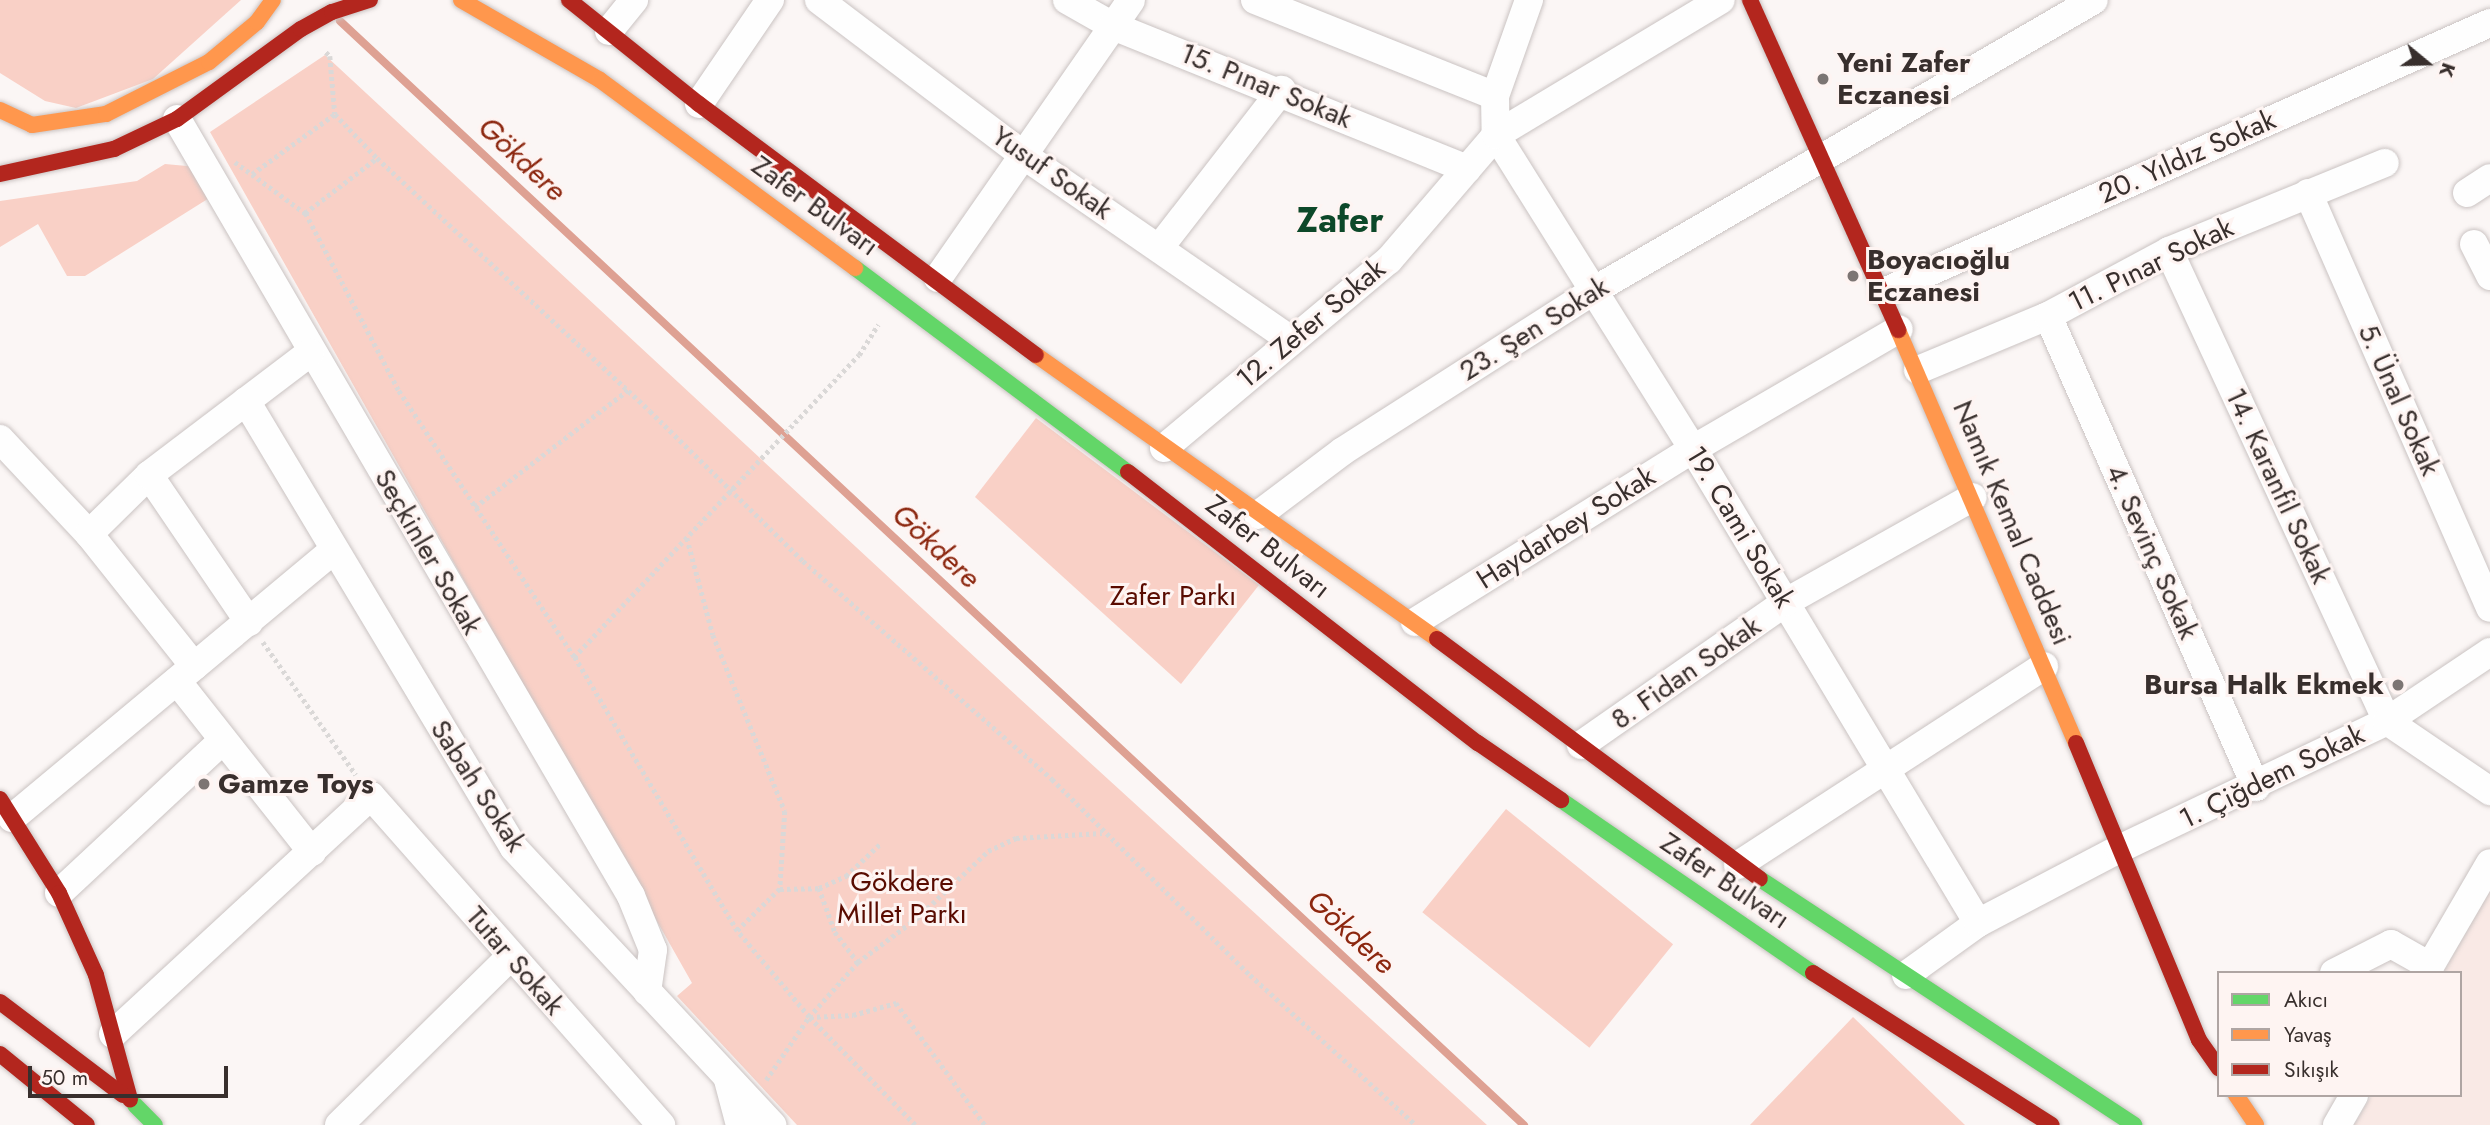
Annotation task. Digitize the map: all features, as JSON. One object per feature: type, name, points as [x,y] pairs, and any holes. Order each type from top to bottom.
[{"type":"main road","points":[[0,110],[32,125],[106,114],[209,62],[257,22],[272,0]]},
{"type":"main road","points":[[0,174],[114,149],[177,119],[301,29],[332,12],[370,0]]},
{"type":"main road","name":"Zafer Bulvarı","points":[[461,0],[600,80],[1053,414],[1478,743],[1840,991],[2052,1125]]},
{"type":"main road","name":"Zafer Bulvarı","points":[[569,0],[699,104],[938,278],[1164,448],[1415,622],[1738,865],[2134,1125]]},
{"type":"main road","name":"Namık Kemal Caddesi","points":[[1750,0],[1884,292],[1973,497],[2119,849],[2209,1035],[2217,1062]]},
{"type":"main road","points":[[6,808],[59,893],[96,975],[138,1125]]},
{"type":"main road","points":[[0,1002],[130,1100],[155,1125]]},
{"type":"main road","points":[[0,1054],[90,1125],[97,1102],[130,1100]]},
{"type":"main road","points":[[2237,1097],[2256,1125]]},
{"type":"street","points":[[609,31],[614,0]]},
{"type":"street","points":[[609,31],[634,0]]},
{"type":"street","points":[[699,104],[770,0]]},
{"type":"street","name":"Yusuf Sokak","points":[[819,0],[1023,155],[1290,339]]},
{"type":"street","name":"15. Pınar Sokak","points":[[1067,0],[1113,26],[1282,90],[1467,169]]},
{"type":"street","points":[[938,278],[1131,0]]},
{"type":"street","points":[[1255,0],[1494,96]]},
{"type":"street","points":[[1496,135],[1494,96],[1529,0]]},
{"type":"street","name":"12. Zefer Sokak","points":[[1164,448],[1290,339],[1390,260],[1496,135],[1721,0]]},
{"type":"street","name":"23. Şen Sokak","points":[[1258,515],[1343,451],[1593,291],[1822,161],[2094,0]]},
{"type":"street","name":"20. Yıldız Sokak","points":[[1884,292],[2490,23]]},
{"type":"street","points":[[1160,247],[1282,90]]},
{"type":"street","name":"Seçkinler Sokak","points":[[177,119],[310,352],[631,896],[653,950],[654,968],[647,992]]},
{"type":"street","name":"19. Cami Sokak","points":[[1496,135],[1693,449],[1786,602],[1881,768],[1978,923]]},
{"type":"street","name":"11. Pınar Sokak","points":[[1918,370],[2048,316],[2169,251],[2385,163]]},
{"type":"street","name":"5. Ünal Sokak","points":[[2308,193],[2490,608]]},
{"type":"street","points":[[2474,244],[2490,275]]},
{"type":"street","name":"14. Karanfil Sokak","points":[[2169,251],[2387,721]]},
{"type":"street","name":"4. Sevinç Sokak","points":[[2048,316],[2256,788]]},
{"type":"street","name":"Haydarbey Sokak","points":[[1415,622],[1693,449],[1899,329]]},
{"type":"street","points":[[89,534],[149,475],[310,352]]},
{"type":"street","name":"Sabah Sokak","points":[[246,401],[333,551],[514,848],[727,1076],[746,1114]]},
{"type":"street","points":[[0,439],[89,534],[186,674],[223,740],[312,852]]},
{"type":"street","points":[[149,475],[249,622]]},
{"type":"street","name":"8. Fidan Sokak","points":[[1581,746],[1786,602],[1973,497]]},
{"type":"street","points":[[6,808],[186,674],[333,551]]},
{"type":"street","name":"1. Çiğdem Sokak","points":[[1906,975],[1978,923],[2119,849],[2256,788],[2387,721],[2490,652]]},
{"type":"street","points":[[1738,865],[1881,768],[2044,666]]},
{"type":"street","points":[[2387,721],[2490,791]]},
{"type":"street","points":[[59,893],[223,740]]},
{"type":"street","points":[[113,1034],[371,796]]},
{"type":"street","name":"Tutar Sokak","points":[[371,796],[652,1122]]},
{"type":"street","points":[[2338,971],[2391,944],[2428,970],[2490,863]]},
{"type":"street","points":[[339,1125],[510,957]]},
{"type":"street","points":[[2337,1125],[2353,1097]]},
{"type":"street","points":[[746,1114],[772,1125]]},
{"type":"path","points":[[301,29],[330,56],[335,114],[377,158],[628,390],[731,492],[1052,779],[1103,833],[1250,975],[1416,1125]]},
{"type":"path","points":[[252,174],[335,114]]},
{"type":"path","points":[[230,158],[305,213],[398,390],[574,657],[737,932],[809,1017],[915,1125]]},
{"type":"path","points":[[305,213],[377,158]]},
{"type":"path","points":[[574,657],[859,355]]},
{"type":"path","points":[[475,507],[628,390]]},
{"type":"path","points":[[687,538],[713,635],[785,811],[780,889],[737,932]]},
{"type":"path","points":[[249,622],[371,796]]},
{"type":"path","points":[[746,1114],[809,1017],[858,962],[917,918],[988,850],[1016,838],[1103,833]]},
{"type":"path","points":[[780,889],[819,888],[846,876],[880,844]]},
{"type":"path","points":[[819,888],[835,932],[858,962]]},
{"type":"path","points":[[809,1017],[853,1014],[896,1003],[985,1125]]},
{"type":"shaded area","points":[[2490,891],[2490,1125],[2354,1125],[2371,1097],[2462,1097],[2462,971],[2444,971]]},
{"type":"green space","points":[[0,0],[241,0],[153,79],[76,108],[45,101],[0,73]]},
{"type":"green space","name":"Gökdere Millet Parkı","points":[[325,55],[1006,686],[1487,1125],[797,1125],[677,996],[692,983],[210,132]]},
{"type":"green space","points":[[165,164],[198,167],[214,195],[85,276],[67,276],[38,224],[0,247],[0,201],[137,181]]},
{"type":"green space","name":"Zafer Parkı","points":[[1036,418],[1259,585],[1181,684],[975,497]]},
{"type":"green space","points":[[1506,809],[1673,944],[1589,1048],[1422,912]]},
{"type":"green space","points":[[1853,1017],[1965,1125],[1750,1125]]},
{"type":"waterway","name":"Gökdere","points":[[340,21],[1524,1125]]},
{"type":"traffic: fast","points":[[855,268],[1128,472]]},
{"type":"traffic: fast","points":[[1561,800],[1813,973]]},
{"type":"traffic: fast","points":[[1760,879],[2134,1125]]},
{"type":"traffic: fast","points":[[135,1105],[155,1125]]},
{"type":"traffic: slow","points":[[0,110],[32,125],[106,114],[209,62],[257,22],[273,0]]},
{"type":"traffic: slow","points":[[461,0],[600,80],[855,268]]},
{"type":"traffic: slow","points":[[1898,330],[2076,743]]},
{"type":"traffic: slow","points":[[1036,355],[1437,639]]},
{"type":"traffic: slow","points":[[2237,1097],[2256,1125]]},
{"type":"traffic: jam","points":[[0,174],[114,149],[177,119],[301,29],[332,12],[370,0]]},
{"type":"traffic: jam","points":[[569,0],[699,104],[1036,355]]},
{"type":"traffic: jam","points":[[1750,0],[1898,330]]},
{"type":"traffic: jam","points":[[1128,472],[1478,743],[1561,800]]},
{"type":"traffic: jam","points":[[1437,639],[1760,879]]},
{"type":"traffic: jam","points":[[2076,743],[2199,1040],[2217,1066]]},
{"type":"traffic: jam","points":[[0,799],[59,893],[96,975],[130,1099]]},
{"type":"traffic: jam","points":[[1813,973],[2052,1125]]},
{"type":"traffic: jam","points":[[0,1002],[123,1095]]},
{"type":"traffic: jam","points":[[0,1054],[87,1125]]},
{"type":"place","name":"Yeni Zafer Eczanesi","points":[[1823,79]]},
{"type":"place","name":"Boyacıoğlu Eczanesi","points":[[1853,276]]},
{"type":"place","name":"Bursa Halk Ekmek","points":[[2398,685]]},
{"type":"place","name":"Gamze Toys","points":[[204,784]]},
{"type":"district","name":"Zafer","points":[[1340,220]]}]
